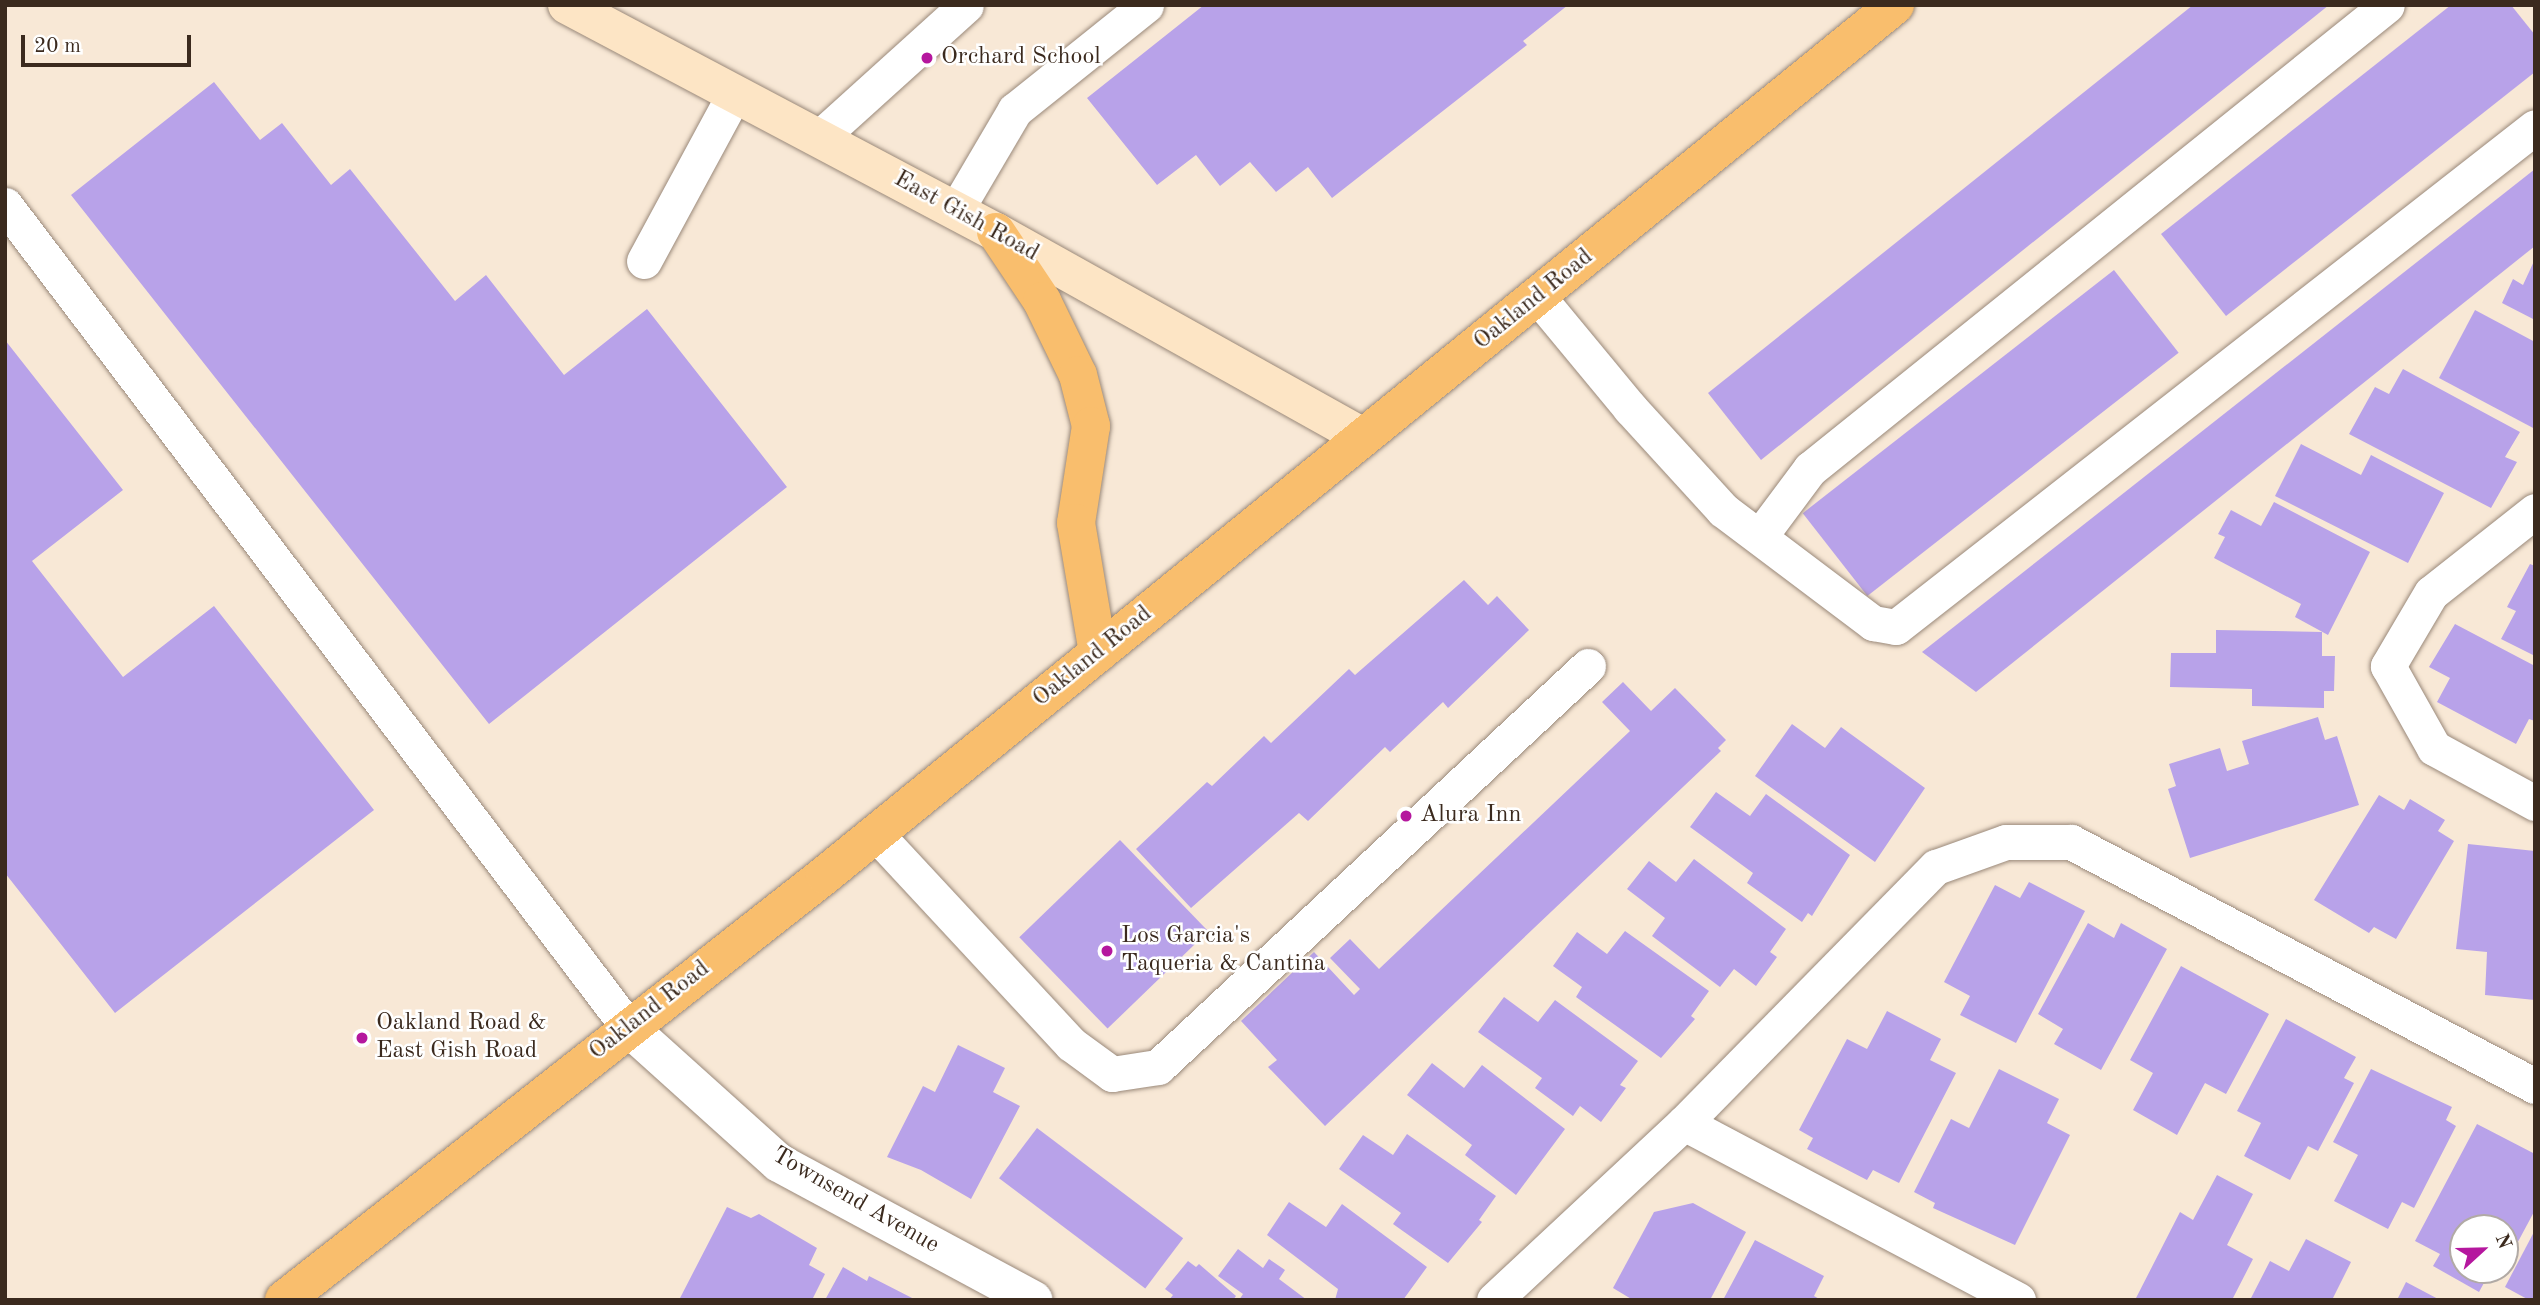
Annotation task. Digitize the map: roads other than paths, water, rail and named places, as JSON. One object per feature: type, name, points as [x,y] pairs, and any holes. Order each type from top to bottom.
[{"type":"main road","name":"East Gish Road","points":[[567,5],[956,210],[1361,436]]},
{"type":"main road","name":"Oakland Road","points":[[284,1300],[875,833],[1361,436],[1539,298],[1895,5]]},
{"type":"main road","points":[[996,232],[1048,313],[1079,375],[1091,426],[1076,523],[1098,653]]},
{"type":"street","name":"Townsend Avenue","points":[[628,1027],[779,1163],[1033,1300]]},
{"type":"lane","points":[[819,138],[966,5]]},
{"type":"lane","points":[[956,210],[1015,110],[1146,5]]},
{"type":"lane","points":[[1760,536],[1810,469],[2387,5]]},
{"type":"lane","points":[[644,261],[735,93]]},
{"type":"lane","points":[[1539,298],[1713,499],[1874,623],[1896,627],[2535,127]]},
{"type":"lane","points":[[5,205],[628,1027]]},
{"type":"lane","points":[[2535,511],[2431,593],[2388,666],[2434,748],[2535,803]]},
{"type":"lane","points":[[875,833],[1071,1044],[1112,1074],[1158,1068],[1588,666]]},
{"type":"lane","points":[[1494,1300],[1684,1123],[1936,867],[2006,842],[2071,842],[2535,1086]]},
{"type":"lane","points":[[1684,1123],[2018,1300]]},
{"type":"place","name":"Orchard School","points":[[927,58]]},
{"type":"place","name":"Alura Inn","points":[[1406,816]]},
{"type":"place","name":"Los Garcia's Taqueria & Cantina","points":[[1107,951]]},
{"type":"place","name":"Oakland Road & East Gish Road","points":[[362,1038]]}]
